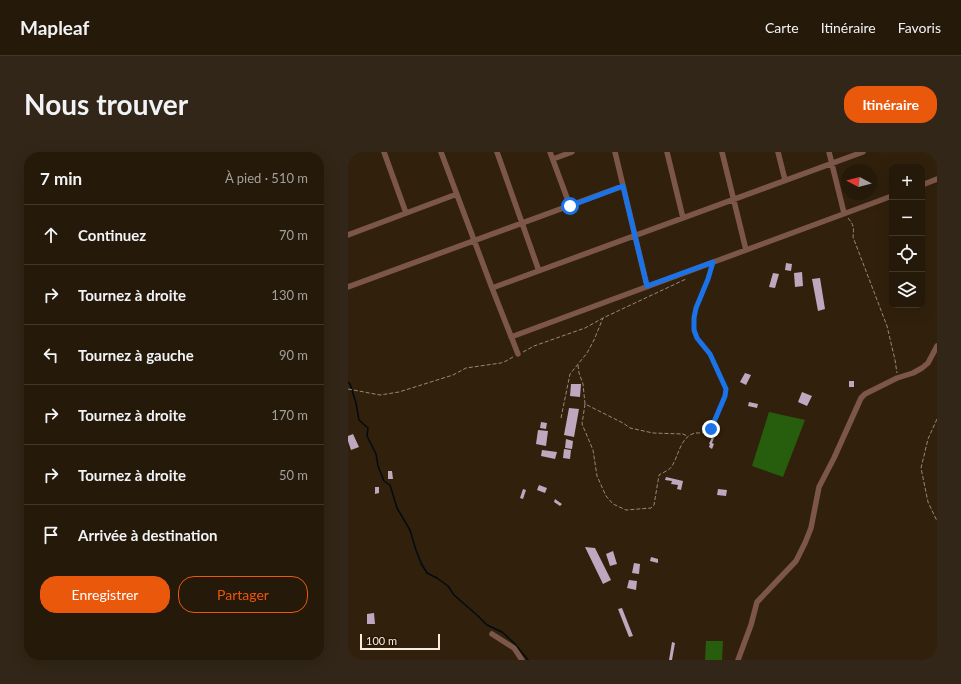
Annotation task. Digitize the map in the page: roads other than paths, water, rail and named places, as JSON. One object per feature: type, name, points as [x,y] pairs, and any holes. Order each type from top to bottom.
[{"type":"street","points":[[384,152],[406,213]]},
{"type":"street","points":[[441,152],[518,354]]},
{"type":"street","points":[[496,152],[538,270]]},
{"type":"street","points":[[550,152],[570,206]]},
{"type":"street","points":[[553,159],[572,152]]},
{"type":"street","points":[[615,152],[647,286]]},
{"type":"street","points":[[667,152],[683,218]]},
{"type":"street","points":[[722,152],[746,250]]},
{"type":"street","points":[[778,152],[785,180]]},
{"type":"street","points":[[828,152],[844,214]]},
{"type":"street","points":[[492,288],[864,152]]},
{"type":"street","points":[[925,184],[937,179]]},
{"type":"street","points":[[348,287],[623,186]]},
{"type":"street","points":[[348,235],[457,194]]},
{"type":"street","points":[[511,336],[889,197]]},
{"type":"street","points":[[738,660],[751,625],[757,602],[796,561],[805,543],[811,528],[819,487],[862,398],[865,394],[897,378],[913,373],[922,368],[928,363],[937,346]]},
{"type":"street","points":[[492,634],[514,648],[522,660]]},
{"type":"waterway","points":[[348,382],[356,403],[359,420],[368,428],[367,436],[376,454],[378,466],[384,481],[390,485],[397,508],[410,530],[421,563],[427,573],[448,586],[454,595],[487,625],[502,632],[514,643],[528,660]]}]
